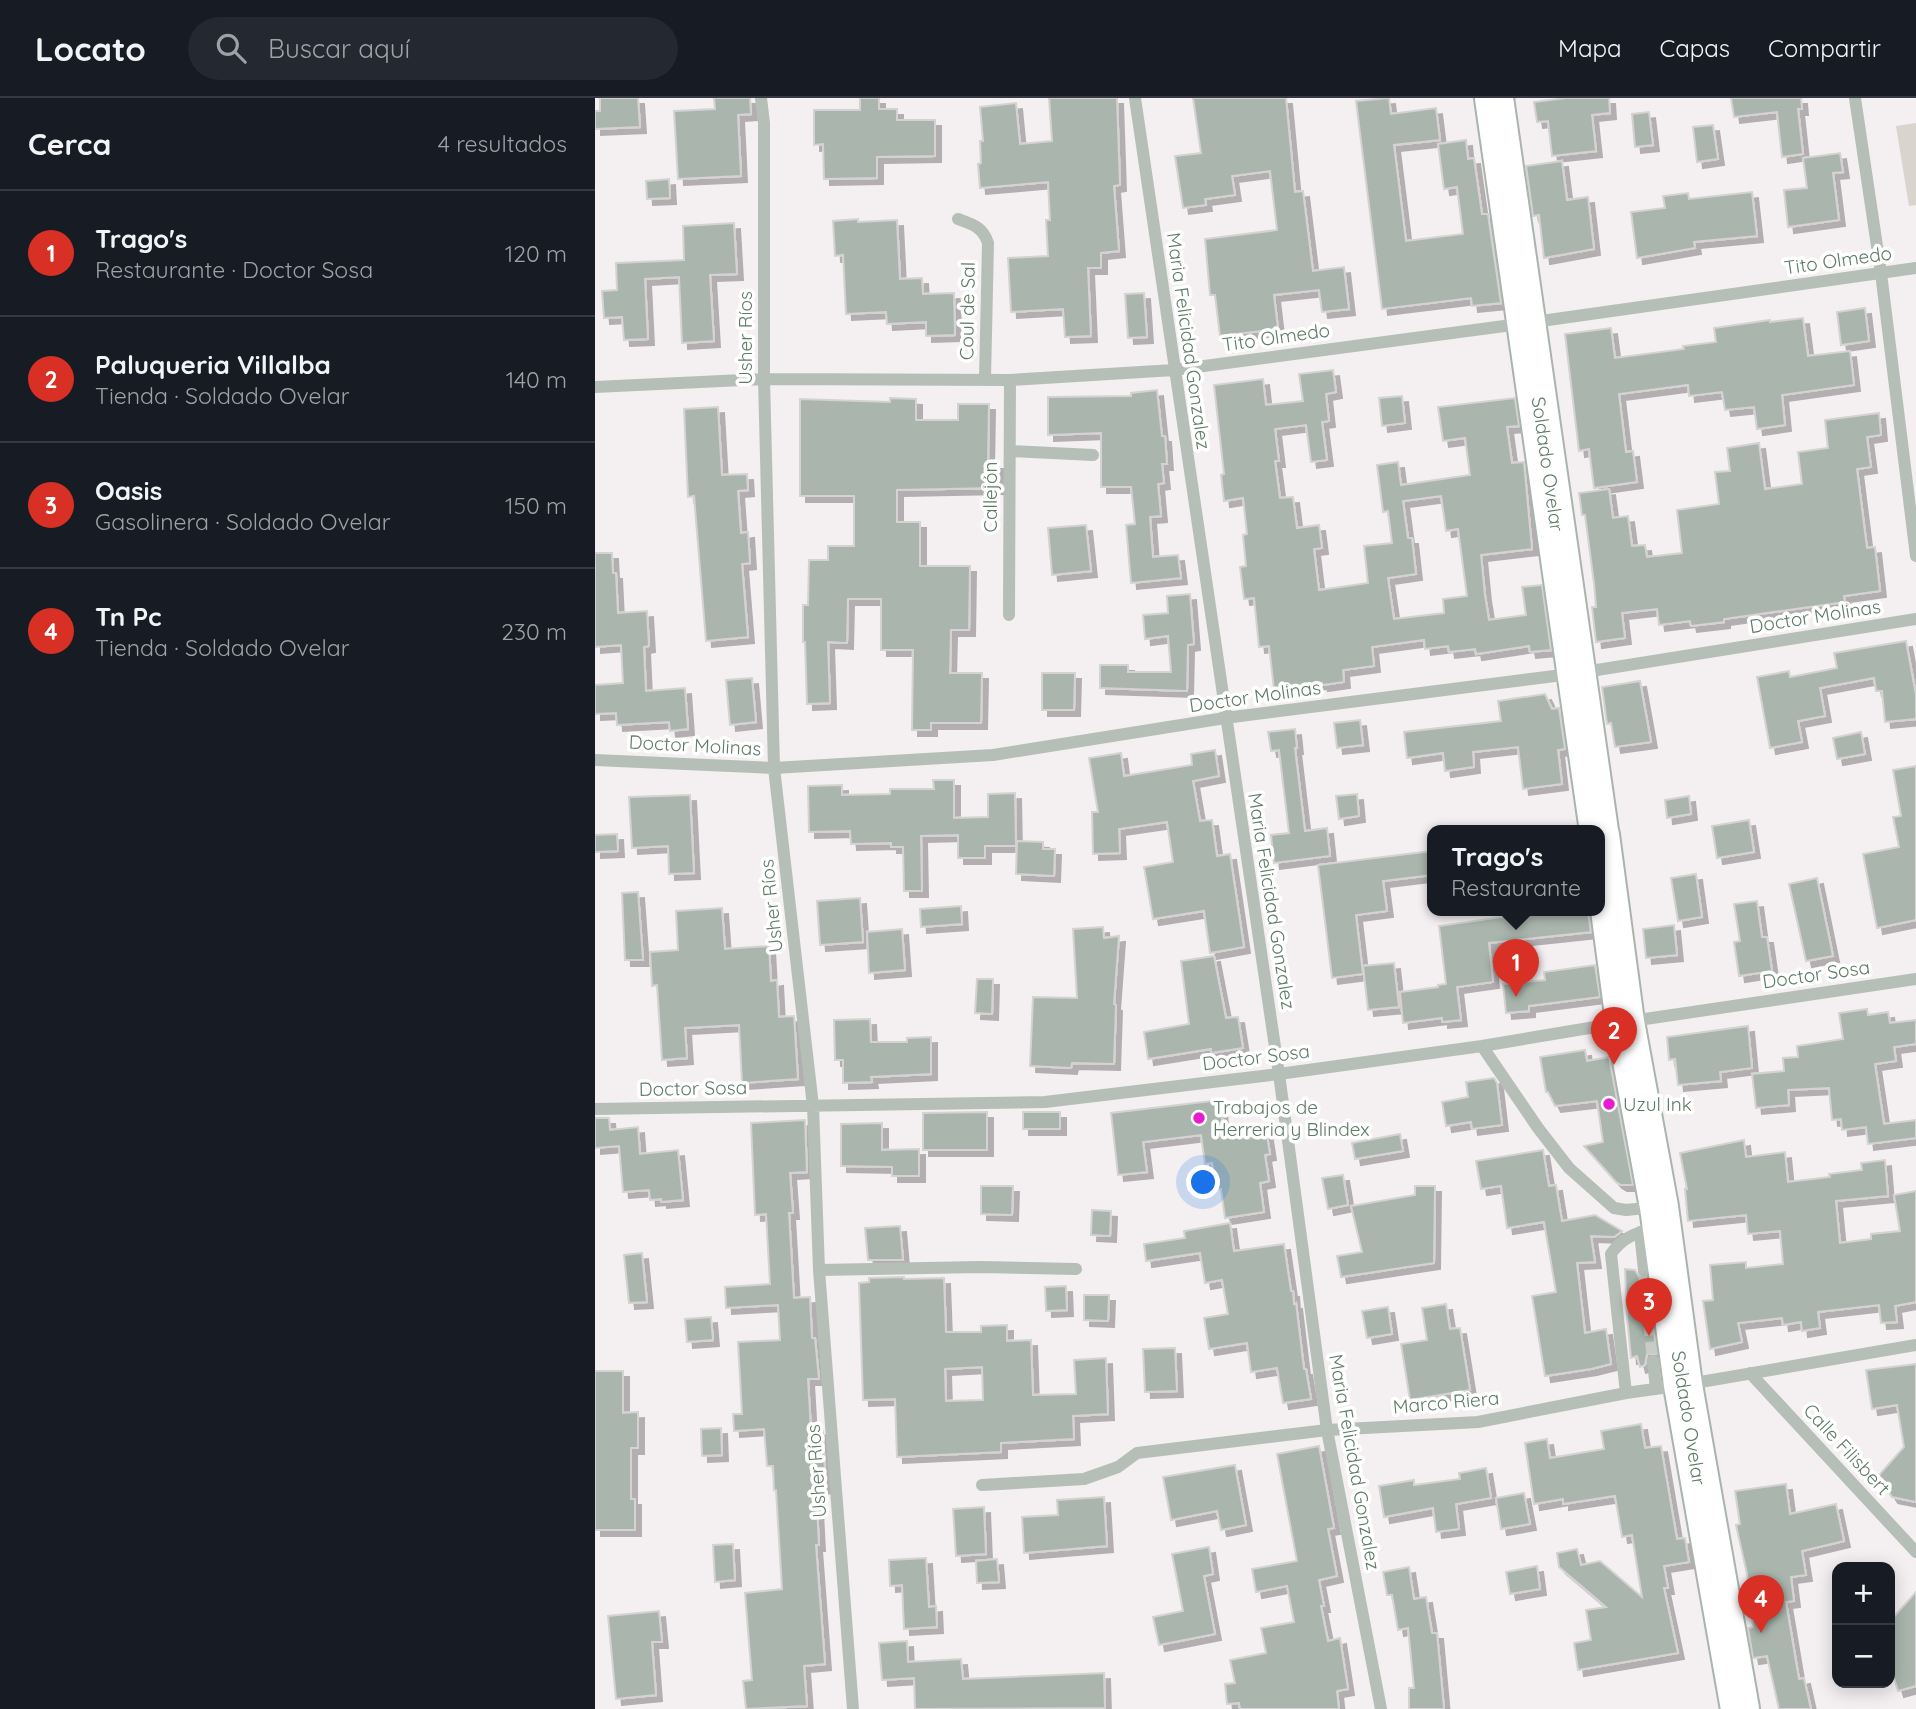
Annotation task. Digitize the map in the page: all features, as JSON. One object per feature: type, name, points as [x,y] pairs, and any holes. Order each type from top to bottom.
[{"type":"main road","name":"Soldado Ovelar","points":[[1494,98],[1599,825]]},
{"type":"main road","name":"Soldado Ovelar","points":[[1605,871],[1654,1222],[1669,1387],[1740,1709]]},
{"type":"street","name":"Usher Ríos","points":[[761,98],[764,123],[764,379],[774,768],[813,1106],[819,1270],[853,1709]]},
{"type":"street","name":"Maria Felicidad Gonzalez","points":[[1135,98],[1279,1074],[1327,1430],[1381,1709]]},
{"type":"street","points":[[1855,98],[1881,273],[1916,556]]},
{"type":"street","name":"Coul de Sal","points":[[958,219],[978,226],[988,243],[985,379]]},
{"type":"street","name":"Tito Olmedo","points":[[595,387],[764,379],[1010,380],[1174,370],[1916,268]]},
{"type":"street","name":"Callejón","points":[[1009,615],[1010,380]]},
{"type":"street","points":[[1010,451],[1093,455]]},
{"type":"street","name":"Doctor Molinas","points":[[595,760],[774,768],[993,755],[1225,718],[1578,673],[1916,619]]},
{"type":"street","name":"Doctor Sosa","points":[[595,1109],[1045,1102],[1482,1046],[1625,1021],[1916,979]]},
{"type":"street","points":[[1482,1046],[1569,1168],[1614,1208],[1654,1222]]},
{"type":"street","points":[[1644,1270],[1654,1222]]},
{"type":"street","points":[[1626,1392],[1611,1254],[1629,1235],[1654,1222]]},
{"type":"street","points":[[819,1270],[979,1267],[1076,1269]]},
{"type":"street","name":"Marco Riera","points":[[982,1485],[1084,1479],[1118,1467],[1137,1453],[1327,1430],[1478,1422],[1626,1392],[1916,1345]]},
{"type":"street","points":[[1653,1361],[1669,1387]]},
{"type":"street","name":"Calle Filisbert","points":[[1750,1373],[1916,1552]]},
{"type":"shaded area","points":[[1916,123],[1916,205],[1909,206],[1896,126]]},
{"type":"building","points":[[600,98],[638,98],[640,127],[595,129],[595,111],[600,111]]},
{"type":"building","points":[[714,98],[750,98],[751,114],[738,115],[741,176],[678,179],[674,111],[715,109]]},
{"type":"building","points":[[860,98],[879,98],[879,109],[897,109],[897,120],[935,120],[935,156],[877,157],[877,178],[824,179],[823,144],[814,145],[814,110],[860,110]]},
{"type":"building","points":[[1049,98],[1117,98],[1120,185],[1114,186],[1119,251],[1101,253],[1101,268],[1088,268],[1091,336],[1065,337],[1063,309],[1011,312],[1008,258],[1048,256],[1048,182],[980,188],[978,164],[981,163],[980,141],[983,141],[980,107],[1016,103],[1020,144],[1052,141]]},
{"type":"building","points":[[1193,98],[1286,98],[1295,192],[1303,191],[1313,271],[1344,267],[1349,309],[1322,312],[1319,290],[1274,295],[1278,329],[1220,336],[1215,295],[1210,295],[1205,239],[1277,230],[1270,171],[1232,176],[1235,195],[1205,199],[1206,205],[1183,208],[1175,156],[1201,153]]},
{"type":"building","points":[[1389,98],[1391,114],[1436,108],[1440,140],[1394,145],[1406,241],[1463,234],[1457,187],[1444,189],[1438,144],[1466,140],[1468,159],[1474,158],[1482,214],[1488,214],[1501,303],[1472,306],[1471,298],[1382,309],[1356,101]]},
{"type":"building","points":[[1566,98],[1609,98],[1610,113],[1592,115],[1596,151],[1552,156],[1548,121],[1537,122],[1534,102]]},
{"type":"building","points":[[1731,98],[1801,98],[1802,109],[1798,109],[1803,154],[1782,157],[1777,112],[1734,117]]},
{"type":"building","points":[[1649,112],[1653,145],[1635,147],[1632,114]]},
{"type":"building","points":[[1713,125],[1718,159],[1697,162],[1693,127]]},
{"type":"building","points":[[1840,153],[1843,172],[1833,173],[1839,220],[1788,227],[1784,190],[1807,188],[1803,158]]},
{"type":"building","points":[[1562,161],[1567,200],[1588,197],[1594,249],[1544,258],[1539,215],[1533,216],[1526,166]]},
{"type":"building","points":[[669,179],[670,198],[647,199],[646,181]]},
{"type":"building","points":[[1752,192],[1757,236],[1694,242],[1695,248],[1637,258],[1631,212],[1665,208],[1663,196],[1688,193],[1689,199]]},
{"type":"building","points":[[858,219],[858,222],[897,220],[900,279],[922,278],[923,294],[954,293],[955,335],[926,336],[926,322],[887,324],[886,312],[846,314],[843,255],[835,256],[833,221]]},
{"type":"building","points":[[734,223],[737,274],[710,275],[714,341],[682,343],[679,277],[645,279],[648,339],[624,340],[622,317],[604,318],[602,291],[617,290],[616,263],[684,260],[683,226]]},
{"type":"building","points":[[1144,293],[1147,337],[1128,338],[1125,294]]},
{"type":"building","points":[[1865,308],[1869,341],[1841,345],[1837,312]]},
{"type":"building","points":[[1803,318],[1808,356],[1850,351],[1854,385],[1782,395],[1785,425],[1757,429],[1754,407],[1725,410],[1722,392],[1689,396],[1688,385],[1619,394],[1626,452],[1633,451],[1637,482],[1594,488],[1589,449],[1579,451],[1565,334],[1611,328],[1615,358],[1716,342],[1714,328]]},
{"type":"building","points":[[1333,370],[1336,392],[1326,394],[1329,421],[1322,422],[1327,460],[1311,462],[1306,425],[1275,429],[1279,461],[1275,461],[1280,498],[1293,497],[1297,528],[1319,525],[1322,548],[1314,549],[1319,590],[1368,583],[1364,546],[1392,543],[1388,511],[1383,512],[1377,465],[1398,462],[1401,485],[1470,475],[1465,438],[1443,441],[1438,407],[1515,398],[1519,426],[1507,427],[1512,463],[1524,462],[1532,549],[1481,555],[1485,595],[1489,620],[1526,615],[1522,587],[1542,585],[1551,650],[1530,652],[1529,646],[1476,654],[1475,649],[1449,652],[1448,646],[1425,649],[1424,640],[1372,647],[1374,666],[1343,670],[1344,682],[1274,689],[1269,646],[1259,647],[1254,598],[1244,599],[1240,567],[1246,566],[1243,535],[1247,534],[1243,498],[1224,501],[1221,475],[1224,474],[1214,385],[1263,379],[1266,405],[1303,401],[1299,374]],"holes":[[[1441,496],[1446,531],[1458,529],[1467,596],[1443,599],[1444,613],[1394,619],[1388,578],[1416,574],[1412,538],[1408,538],[1403,501]]]},
{"type":"building","points":[[1157,390],[1167,464],[1162,464],[1164,483],[1158,484],[1161,516],[1150,517],[1153,557],[1178,555],[1181,578],[1131,583],[1126,525],[1135,524],[1131,487],[1101,487],[1101,433],[1048,435],[1048,397],[1131,396],[1131,393]]},
{"type":"building","points":[[1402,396],[1405,423],[1382,426],[1379,398]]},
{"type":"building","points":[[890,398],[916,399],[916,420],[958,420],[958,404],[989,404],[988,463],[998,463],[997,488],[897,490],[897,522],[920,522],[920,566],[970,566],[969,630],[951,630],[950,673],[982,673],[981,723],[931,723],[931,730],[912,730],[913,650],[881,650],[881,599],[848,599],[847,643],[828,642],[830,703],[807,704],[803,605],[808,605],[809,560],[828,560],[828,546],[854,546],[854,496],[800,496],[800,399],[890,402]]},
{"type":"building","points":[[718,407],[722,475],[747,474],[748,490],[738,491],[741,533],[748,532],[750,563],[742,564],[748,637],[706,641],[694,496],[688,497],[684,409]]},
{"type":"building","points":[[1879,413],[1881,435],[1867,437],[1871,467],[1857,469],[1867,548],[1875,547],[1880,591],[1844,596],[1845,602],[1691,626],[1690,621],[1659,625],[1657,609],[1622,613],[1625,638],[1596,642],[1592,607],[1596,607],[1594,583],[1585,515],[1582,515],[1579,493],[1609,489],[1613,518],[1628,516],[1632,546],[1645,545],[1647,557],[1682,553],[1677,510],[1719,504],[1715,472],[1730,471],[1727,448],[1759,443],[1765,489],[1802,484],[1798,452],[1828,448],[1825,420]]},
{"type":"building","points":[[1086,525],[1091,571],[1052,575],[1048,528]]},
{"type":"building","points":[[595,553],[612,553],[618,613],[647,611],[649,646],[644,647],[646,691],[685,688],[688,729],[670,731],[669,722],[617,725],[616,713],[595,714],[595,685],[623,683],[621,645],[595,647]]},
{"type":"building","points":[[1190,594],[1194,644],[1188,645],[1187,691],[1100,688],[1100,665],[1128,665],[1128,672],[1171,672],[1168,636],[1145,639],[1143,615],[1168,613],[1167,596]]},
{"type":"building","points":[[1906,641],[1916,695],[1916,719],[1885,722],[1882,691],[1876,691],[1874,678],[1820,688],[1825,716],[1798,721],[1802,742],[1770,748],[1757,677],[1789,671],[1790,677],[1837,668],[1834,653]]},
{"type":"building","points":[[1042,673],[1075,673],[1074,710],[1042,710]]},
{"type":"building","points":[[752,678],[756,722],[730,725],[726,680]]},
{"type":"building","points":[[1640,681],[1651,742],[1615,747],[1611,723],[1607,724],[1602,687]]},
{"type":"building","points":[[1545,694],[1552,709],[1559,708],[1565,749],[1558,750],[1562,784],[1523,789],[1518,747],[1473,752],[1474,767],[1445,771],[1443,753],[1407,758],[1404,732],[1501,721],[1498,701]]},
{"type":"building","points":[[1360,720],[1363,745],[1337,748],[1334,723]]},
{"type":"building","points":[[1295,729],[1305,831],[1327,828],[1330,856],[1274,863],[1271,835],[1289,833],[1279,750],[1271,751],[1268,732]]},
{"type":"building","points":[[1861,732],[1865,754],[1837,759],[1833,738]]},
{"type":"building","points":[[1215,750],[1219,776],[1193,781],[1200,821],[1212,820],[1217,856],[1230,854],[1244,947],[1210,953],[1204,911],[1153,919],[1144,867],[1173,862],[1167,822],[1119,829],[1120,853],[1093,854],[1092,812],[1098,812],[1089,758],[1121,753],[1124,776],[1192,765],[1191,754]]},
{"type":"building","points":[[1916,766],[1916,920],[1877,928],[1863,854],[1899,847],[1893,817],[1901,816],[1893,770]]},
{"type":"building","points":[[933,780],[954,780],[954,818],[988,817],[988,794],[1015,793],[1016,846],[985,846],[985,858],[958,858],[958,835],[921,836],[922,891],[904,891],[903,847],[891,847],[891,843],[851,844],[850,831],[809,832],[808,786],[842,785],[842,795],[890,794],[890,789],[934,789]]},
{"type":"building","points":[[1357,794],[1359,816],[1339,819],[1336,796]]},
{"type":"building","points":[[690,795],[694,873],[669,874],[668,846],[632,848],[629,797]]},
{"type":"building","points":[[1689,796],[1691,814],[1667,818],[1665,800]]},
{"type":"building","points":[[1749,820],[1754,852],[1717,858],[1712,826]]},
{"type":"building","points":[[617,834],[618,851],[595,852],[595,835]]},
{"type":"building","points":[[1017,841],[1043,842],[1043,849],[1055,849],[1054,876],[1016,874]]},
{"type":"building","points":[[1427,852],[1427,876],[1383,881],[1387,911],[1356,915],[1363,974],[1332,978],[1318,865]]},
{"type":"building","points":[[1696,874],[1702,917],[1678,921],[1671,878]]},
{"type":"building","points":[[1817,878],[1833,956],[1806,961],[1789,884]]},
{"type":"building","points":[[638,892],[643,960],[625,960],[622,893]]},
{"type":"building","points":[[860,898],[863,942],[820,945],[817,901]]},
{"type":"building","points":[[1757,901],[1762,937],[1767,937],[1772,971],[1739,976],[1734,942],[1740,941],[1734,904]]},
{"type":"building","points":[[961,906],[962,924],[921,927],[920,909]]},
{"type":"building","points":[[722,908],[725,949],[769,946],[771,981],[777,980],[779,1017],[794,1016],[798,1079],[742,1083],[739,1025],[685,1028],[687,1058],[662,1060],[657,985],[652,986],[650,952],[678,950],[676,911]]},
{"type":"building","points":[[1508,916],[1589,916],[1591,932],[1489,943],[1493,982],[1457,987],[1461,1020],[1442,1022],[1442,1018],[1403,1023],[1400,992],[1446,984],[1439,926]]},
{"type":"building","points":[[1674,925],[1677,955],[1646,958],[1643,929]]},
{"type":"building","points":[[1103,927],[1104,938],[1119,936],[1114,1004],[1114,1064],[1072,1063],[1071,1068],[1030,1066],[1033,997],[1077,998],[1073,929]]},
{"type":"building","points":[[902,929],[905,970],[869,973],[867,932]]},
{"type":"building","points":[[1214,956],[1226,1018],[1238,1017],[1243,1048],[1211,1053],[1211,1049],[1148,1059],[1144,1032],[1189,1024],[1181,961]]},
{"type":"building","points":[[1394,963],[1399,1007],[1368,1010],[1363,966]]},
{"type":"building","points":[[1595,965],[1600,997],[1529,1006],[1529,1011],[1506,1013],[1503,984],[1545,980],[1544,972]]},
{"type":"building","points":[[977,979],[993,979],[992,1014],[975,1013]]},
{"type":"building","points":[[1867,1009],[1868,1015],[1888,1012],[1890,1023],[1916,1020],[1916,1044],[1894,1047],[1896,1061],[1875,1064],[1884,1124],[1916,1120],[1916,1138],[1868,1144],[1866,1127],[1842,1130],[1841,1119],[1832,1120],[1829,1088],[1788,1090],[1789,1105],[1756,1108],[1752,1074],[1784,1071],[1783,1058],[1798,1057],[1797,1046],[1843,1039],[1839,1013]]},
{"type":"building","points":[[870,1019],[871,1042],[907,1042],[907,1038],[931,1037],[931,1074],[871,1077],[872,1082],[843,1083],[843,1060],[835,1060],[834,1020]]},
{"type":"building","points":[[1748,1026],[1752,1068],[1720,1072],[1721,1081],[1678,1085],[1675,1059],[1669,1060],[1667,1037]]},
{"type":"building","points":[[1585,1050],[1587,1061],[1609,1057],[1633,1185],[1616,1182],[1584,1146],[1603,1142],[1597,1101],[1555,1106],[1546,1092],[1540,1057]]},
{"type":"building","points":[[1494,1078],[1497,1083],[1502,1125],[1472,1129],[1471,1122],[1446,1126],[1442,1102],[1468,1097],[1466,1082]]},
{"type":"building","points":[[1220,1100],[1224,1135],[1266,1129],[1270,1154],[1265,1155],[1269,1181],[1260,1183],[1264,1212],[1225,1218],[1221,1189],[1216,1189],[1212,1163],[1205,1164],[1201,1135],[1143,1142],[1147,1172],[1118,1175],[1111,1113]]},
{"type":"building","points":[[987,1112],[987,1150],[923,1150],[923,1113]]},
{"type":"building","points":[[1023,1112],[1060,1112],[1060,1129],[1023,1129]]},
{"type":"building","points":[[595,1118],[609,1118],[610,1130],[638,1127],[640,1154],[678,1150],[683,1200],[650,1200],[649,1190],[623,1192],[619,1146],[595,1148]]},
{"type":"building","points":[[805,1120],[807,1172],[790,1173],[793,1213],[789,1213],[794,1298],[810,1297],[812,1338],[815,1338],[819,1379],[808,1379],[811,1430],[823,1429],[826,1487],[816,1488],[819,1545],[816,1545],[825,1664],[804,1666],[807,1706],[746,1709],[743,1681],[752,1680],[745,1593],[782,1589],[776,1490],[773,1466],[767,1466],[764,1429],[734,1431],[733,1414],[742,1414],[738,1342],[780,1340],[778,1305],[726,1308],[725,1287],[770,1284],[766,1214],[755,1215],[751,1123]]},
{"type":"building","points":[[882,1123],[882,1150],[919,1149],[919,1176],[892,1176],[892,1167],[841,1166],[841,1124]]},
{"type":"building","points":[[1400,1134],[1403,1151],[1355,1159],[1352,1143]]},
{"type":"building","points":[[1744,1140],[1746,1157],[1785,1152],[1788,1182],[1862,1170],[1861,1163],[1885,1160],[1888,1196],[1836,1201],[1840,1243],[1871,1239],[1871,1234],[1900,1231],[1894,1195],[1916,1191],[1916,1302],[1895,1306],[1897,1322],[1881,1323],[1879,1305],[1818,1312],[1820,1328],[1802,1331],[1801,1322],[1783,1325],[1782,1318],[1738,1323],[1742,1342],[1710,1349],[1703,1301],[1713,1300],[1710,1265],[1746,1262],[1746,1268],[1783,1264],[1780,1231],[1748,1234],[1746,1215],[1688,1221],[1687,1189],[1680,1153]]},
{"type":"building","points":[[1543,1150],[1549,1186],[1556,1185],[1562,1221],[1595,1215],[1622,1231],[1614,1237],[1591,1236],[1595,1262],[1577,1263],[1585,1333],[1606,1329],[1611,1364],[1545,1376],[1532,1296],[1556,1292],[1544,1222],[1507,1228],[1501,1186],[1481,1189],[1476,1161]]},
{"type":"building","points":[[1343,1175],[1348,1205],[1328,1209],[1322,1178]]},
{"type":"building","points":[[981,1186],[1013,1186],[1012,1215],[981,1214]]},
{"type":"building","points":[[1415,1186],[1435,1186],[1434,1263],[1341,1277],[1337,1256],[1362,1252],[1351,1206],[1415,1195]]},
{"type":"building","points":[[1092,1210],[1111,1211],[1110,1236],[1091,1235]]},
{"type":"building","points":[[1230,1223],[1234,1251],[1284,1244],[1311,1399],[1283,1403],[1277,1368],[1251,1372],[1247,1343],[1209,1349],[1204,1318],[1228,1314],[1222,1280],[1205,1283],[1200,1253],[1146,1261],[1144,1244],[1185,1238],[1184,1231]]},
{"type":"building","points":[[900,1226],[903,1260],[868,1260],[865,1228]]},
{"type":"building","points":[[642,1253],[647,1302],[629,1303],[624,1255]]},
{"type":"building","points":[[1625,1269],[1635,1270],[1640,1278],[1647,1278],[1657,1353],[1647,1354],[1645,1365],[1640,1367],[1637,1356],[1631,1358]]},
{"type":"building","points":[[869,1278],[944,1278],[946,1332],[981,1332],[981,1326],[1007,1325],[1007,1341],[1031,1340],[1033,1395],[1076,1394],[1074,1360],[1106,1358],[1108,1414],[1073,1416],[1074,1439],[1001,1443],[1001,1452],[897,1457],[895,1399],[863,1400],[859,1283],[869,1282]],"holes":[[[982,1367],[983,1400],[946,1401],[945,1369]]]},
{"type":"building","points":[[1066,1286],[1067,1310],[1046,1311],[1045,1287]]},
{"type":"building","points":[[1084,1295],[1109,1295],[1108,1321],[1084,1320]]},
{"type":"building","points":[[1446,1304],[1450,1329],[1460,1328],[1470,1390],[1410,1400],[1401,1344],[1427,1340],[1422,1308]]},
{"type":"building","points":[[1388,1307],[1392,1334],[1367,1338],[1362,1311]]},
{"type":"building","points":[[711,1317],[713,1340],[687,1342],[685,1319]]},
{"type":"building","points":[[1175,1348],[1177,1391],[1145,1392],[1143,1349]]},
{"type":"building","points":[[1916,1364],[1916,1502],[1892,1497],[1879,1475],[1904,1447],[1897,1405],[1872,1409],[1866,1370]]},
{"type":"building","points":[[595,1371],[623,1371],[623,1413],[638,1412],[638,1448],[631,1448],[631,1499],[635,1499],[635,1530],[595,1530]]},
{"type":"building","points":[[1641,1424],[1645,1448],[1661,1446],[1677,1539],[1685,1538],[1689,1562],[1664,1566],[1668,1588],[1664,1588],[1678,1653],[1578,1670],[1574,1643],[1591,1640],[1586,1610],[1606,1607],[1559,1567],[1557,1553],[1577,1549],[1581,1565],[1600,1561],[1642,1597],[1632,1535],[1622,1537],[1615,1496],[1563,1504],[1563,1499],[1534,1504],[1525,1443],[1547,1439],[1550,1458],[1604,1449],[1601,1431]]},
{"type":"building","points":[[721,1428],[722,1455],[702,1456],[701,1429]]},
{"type":"building","points":[[1319,1446],[1334,1528],[1328,1529],[1337,1576],[1319,1580],[1324,1606],[1321,1606],[1328,1641],[1340,1638],[1348,1689],[1337,1691],[1339,1709],[1240,1709],[1239,1703],[1227,1704],[1225,1684],[1235,1683],[1230,1660],[1266,1653],[1261,1628],[1294,1622],[1287,1586],[1256,1592],[1252,1569],[1297,1561],[1277,1454]]},
{"type":"building","points":[[1235,1465],[1246,1525],[1221,1530],[1217,1511],[1171,1520],[1163,1477]]},
{"type":"building","points":[[1486,1468],[1491,1498],[1456,1504],[1459,1529],[1436,1532],[1433,1508],[1384,1517],[1379,1486],[1414,1480],[1414,1485],[1460,1479],[1459,1473]]},
{"type":"building","points":[[1786,1484],[1790,1514],[1836,1504],[1844,1541],[1802,1551],[1806,1575],[1791,1577],[1794,1601],[1786,1602],[1799,1679],[1804,1678],[1811,1709],[1779,1709],[1767,1656],[1753,1658],[1748,1628],[1753,1627],[1747,1574],[1736,1525],[1740,1524],[1735,1491]]},
{"type":"building","points":[[1524,1493],[1530,1524],[1501,1529],[1496,1498]]},
{"type":"building","points":[[1104,1497],[1107,1546],[1024,1553],[1022,1517],[1058,1515],[1057,1500]]},
{"type":"building","points":[[984,1507],[986,1554],[956,1556],[953,1509]]},
{"type":"building","points":[[733,1544],[735,1580],[715,1582],[713,1545]]},
{"type":"building","points":[[1209,1547],[1213,1574],[1204,1576],[1215,1634],[1159,1645],[1153,1617],[1183,1611],[1172,1554]]},
{"type":"building","points":[[926,1558],[929,1607],[936,1606],[937,1627],[904,1629],[902,1585],[890,1586],[889,1560]]},
{"type":"building","points":[[997,1559],[999,1582],[977,1583],[976,1561]]},
{"type":"building","points":[[1537,1566],[1540,1589],[1510,1594],[1506,1572]]},
{"type":"building","points":[[1409,1567],[1414,1599],[1426,1597],[1432,1633],[1437,1633],[1444,1709],[1409,1709],[1409,1688],[1414,1688],[1408,1628],[1398,1630],[1392,1595],[1387,1595],[1383,1572]]},
{"type":"building","points":[[1916,1592],[1916,1686],[1898,1691],[1895,1681],[1895,1615]]},
{"type":"building","points":[[659,1611],[662,1642],[652,1642],[656,1695],[616,1699],[608,1616]]},
{"type":"building","points":[[907,1641],[908,1662],[961,1659],[963,1679],[1104,1673],[1105,1708],[915,1709],[914,1678],[882,1680],[879,1643]]},
{"type":"tunnel","points":[[1644,1270],[1653,1361]]},
{"type":"place","name":"Trago's","points":[[1516,997]]},
{"type":"place","name":"Paluqueria Villalba","points":[[1614,1065]]},
{"type":"place","name":"Uzul Ink","points":[[1609,1104]]},
{"type":"place","name":"Trabajos de Herreria y Blindex","points":[[1199,1118]]},
{"type":"place","name":"Oasis","points":[[1649,1336]]},
{"type":"place","name":"Tn Pc","points":[[1761,1633]]}]
